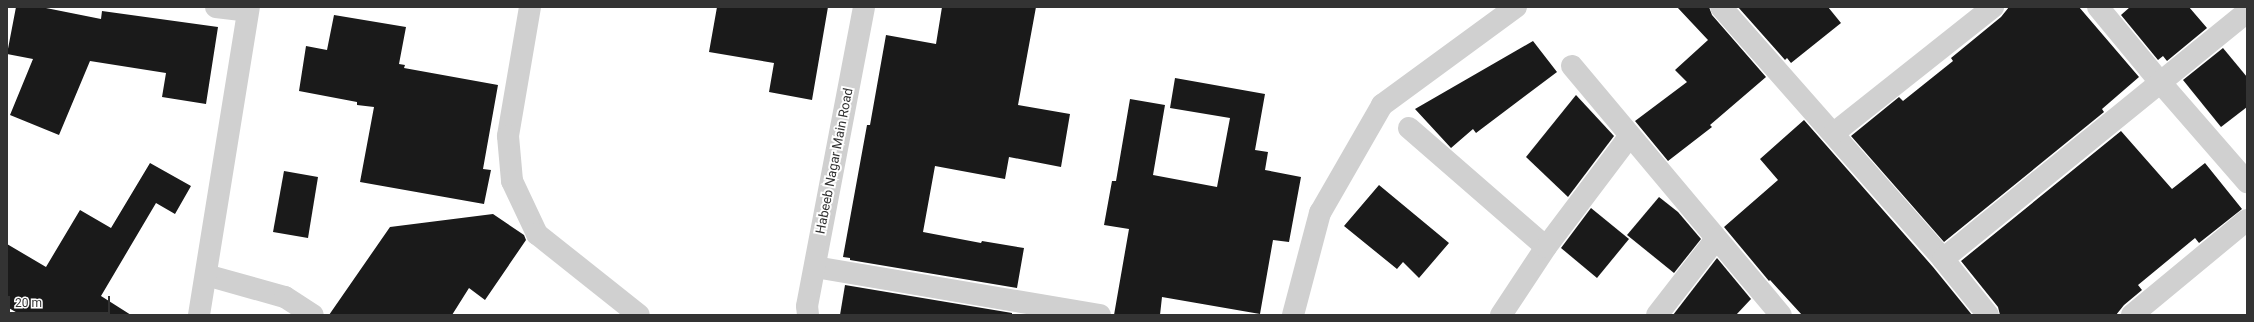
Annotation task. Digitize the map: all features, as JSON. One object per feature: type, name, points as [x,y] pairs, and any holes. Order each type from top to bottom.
[{"type":"street","points":[[199,315],[249,9],[216,7]]},
{"type":"street","points":[[530,7],[508,136],[512,181],[537,234],[639,315]]},
{"type":"street","name":"Habeeb Nagar Main Road","points":[[805,312],[815,267],[864,7]]},
{"type":"street","points":[[1293,315],[1320,212],[1382,105],[1516,7]]},
{"type":"street","points":[[1834,134],[1993,7]]},
{"type":"street","points":[[2098,7],[2160,82],[2247,182]]},
{"type":"street","points":[[1723,8],[1943,259],[1988,315]]},
{"type":"street","points":[[1943,259],[2247,12]]},
{"type":"street","points":[[1572,66],[1629,136],[1781,315]]},
{"type":"street","points":[[1409,128],[1546,247]]},
{"type":"street","points":[[1501,315],[1546,247],[1629,136]]},
{"type":"street","points":[[2132,315],[2247,220]]},
{"type":"street","points":[[1658,315],[1716,239]]},
{"type":"street","points":[[815,267],[1100,315]]},
{"type":"street","points":[[206,275],[285,296],[313,315]]},
{"type":"building","points":[[16,7],[41,7],[101,19],[102,11],[218,27],[206,104],[162,97],[166,73],[90,61],[59,135],[10,115],[33,59],[7,54]]},
{"type":"building","points":[[717,7],[828,7],[812,100],[769,92],[774,63],[709,52]]},
{"type":"building","points":[[942,7],[1036,7],[1018,105],[1070,114],[1061,167],[1009,157],[1005,179],[935,166],[923,232],[981,243],[982,241],[1024,248],[1017,288],[850,260],[850,258],[843,257],[867,125],[870,125],[886,35],[936,44]]},
{"type":"building","points":[[1677,7],[1709,7],[1712,15],[1766,77],[1710,125],[1712,127],[1668,161],[1635,121],[1687,82],[1675,70],[1708,40]]},
{"type":"building","points":[[1738,7],[1828,7],[1841,23],[1791,63],[1787,58],[1785,60]]},
{"type":"building","points":[[2009,7],[2079,7],[2139,77],[2102,109],[2104,112],[1944,242],[1851,136],[1899,97],[1903,101],[1953,61],[1951,58],[2001,17]]},
{"type":"building","points":[[2130,7],[2189,7],[2207,28],[2167,61],[2163,56],[2158,60],[2121,15]]},
{"type":"building","points":[[334,15],[406,27],[399,64],[405,65],[404,68],[498,85],[483,169],[491,170],[484,204],[360,182],[374,107],[357,105],[357,102],[299,91],[306,46],[327,50]]},
{"type":"building","points":[[1533,41],[1557,72],[1476,133],[1473,129],[1451,148],[1415,109]]},
{"type":"building","points":[[2223,48],[2247,77],[2247,107],[2221,127],[2183,80]]},
{"type":"building","points":[[1175,78],[1265,94],[1255,150],[1268,152],[1265,170],[1301,177],[1289,242],[1273,240],[1260,314],[1162,297],[1160,315],[1114,315],[1129,229],[1104,225],[1112,181],[1116,181],[1130,99],[1165,105],[1153,175],[1217,187],[1230,118],[1170,108]]},
{"type":"building","points":[[1576,95],[1614,136],[1568,197],[1526,157]]},
{"type":"building","points":[[1804,120],[1933,267],[1972,315],[1802,315],[1770,280],[1769,281],[1724,227],[1778,180],[1760,159]]},
{"type":"building","points":[[2121,131],[2172,189],[2205,163],[2242,209],[2199,243],[2195,238],[2138,285],[2142,290],[2124,305],[2116,315],[2000,315],[1998,307],[1961,261]]},
{"type":"building","points":[[150,163],[191,186],[175,214],[156,203],[101,296],[131,315],[21,315],[7,307],[7,244],[46,267],[80,210],[111,228]]},
{"type":"building","points":[[284,171],[318,177],[308,238],[273,232]]},
{"type":"building","points":[[1379,185],[1449,243],[1419,278],[1403,262],[1397,269],[1344,226]]},
{"type":"building","points":[[1659,197],[1678,212],[1701,239],[1674,273],[1627,235]]},
{"type":"building","points":[[1591,208],[1629,239],[1597,278],[1561,248]]},
{"type":"building","points":[[493,214],[524,235],[526,240],[485,300],[469,288],[452,315],[329,315],[390,227]]},
{"type":"building","points":[[1717,258],[1751,299],[1736,315],[1673,315]]},
{"type":"building","points":[[845,285],[1012,313],[1012,315],[840,315]]}]
